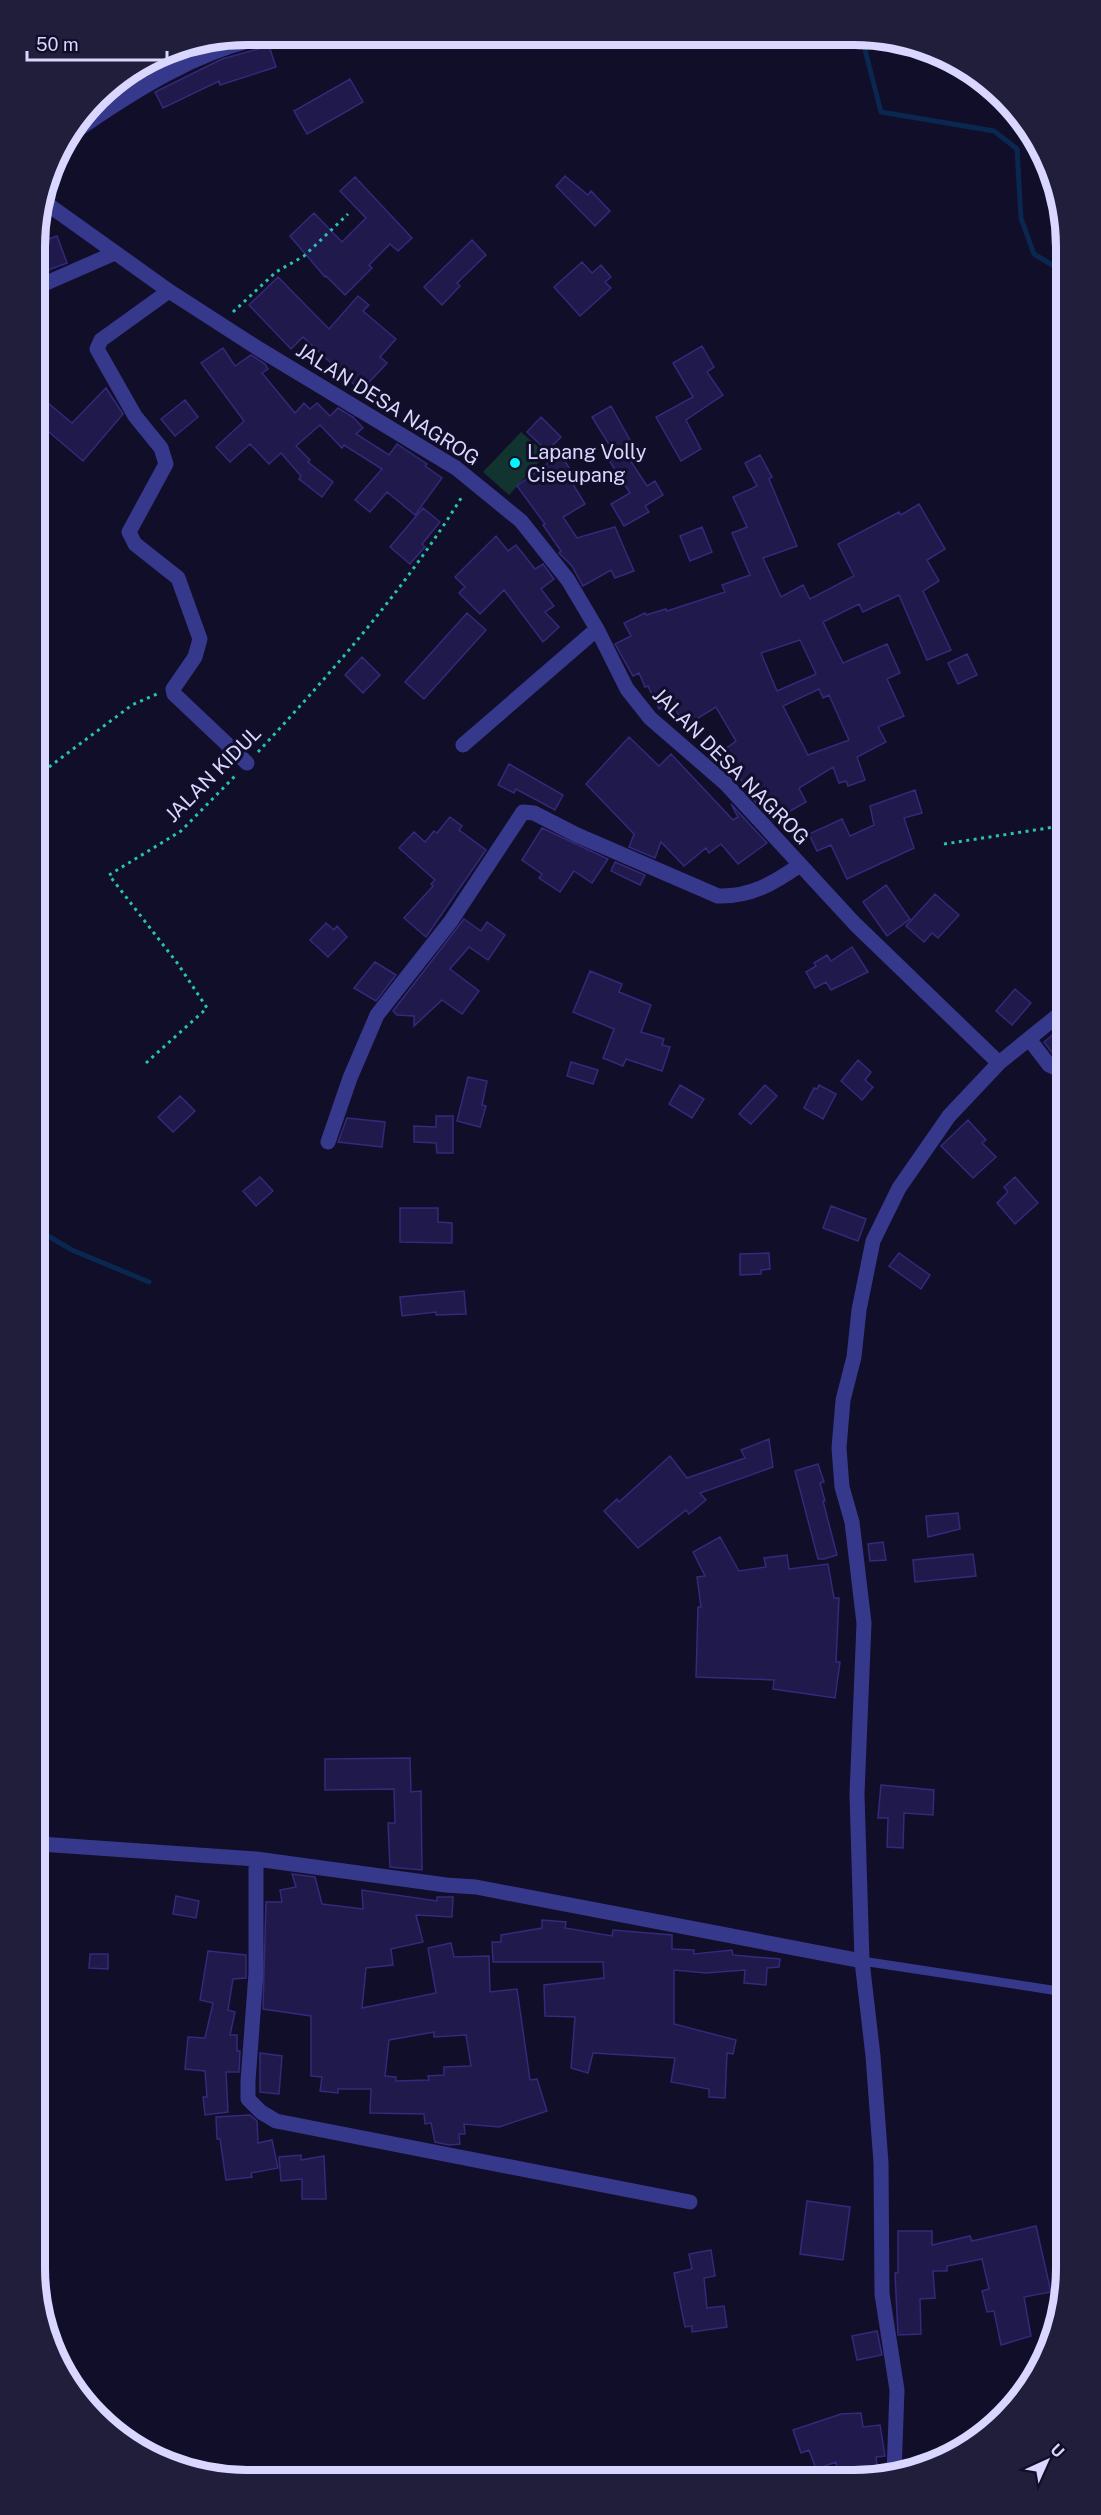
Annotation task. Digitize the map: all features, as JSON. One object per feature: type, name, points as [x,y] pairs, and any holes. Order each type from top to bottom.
[{"type":"street","points":[[87,124],[158,77],[236,45]]},
{"type":"street","name":"JALAN DESA NAGROG","points":[[50,205],[169,291],[220,324],[456,468],[521,521],[568,580],[597,629],[627,689],[650,718],[725,783],[855,924],[999,1063]]},
{"type":"street","points":[[45,284],[115,253]]},
{"type":"street","points":[[169,291],[101,340],[97,349],[135,416],[161,448],[166,464],[129,532],[135,544],[178,578],[200,639],[195,657],[173,689],[178,700],[247,763]]},
{"type":"street","points":[[463,745],[597,629]]},
{"type":"street","points":[[328,1142],[350,1078],[377,1015],[451,921],[523,812],[534,813],[577,835],[718,896],[739,896],[771,885],[800,865]]},
{"type":"street","points":[[894,2465],[897,2390],[882,2294],[881,2163],[873,2056],[862,1961],[857,1794],[864,1623],[852,1522],[842,1487],[839,1448],[843,1400],[854,1357],[859,1310],[873,1241],[899,1188],[949,1116],[999,1063],[1056,1017]]},
{"type":"street","points":[[1029,1039],[1049,1065],[1056,1068]]},
{"type":"street","points":[[45,1844],[256,1859],[446,1885],[476,1887],[862,1961]]},
{"type":"street","points":[[256,1859],[256,1972],[248,2099],[261,2112],[276,2121],[690,2202]]},
{"type":"lane","points":[[862,1961],[1056,1991]]},
{"type":"path","points":[[220,324],[276,272],[304,256],[348,214]]},
{"type":"path","name":"JALAN KIDUL","points":[[146,1063],[207,1008],[110,875],[181,831],[247,763],[341,659],[432,546],[472,481]]},
{"type":"path","points":[[45,770],[132,705],[165,690],[173,689]]},
{"type":"path","points":[[944,844],[1056,827]]},
{"type":"green space","name":"Lapang Volly Ciseupang","points":[[521,432],[546,454],[509,495],[483,472]]},
{"type":"building","points":[[269,46],[276,67],[220,85],[219,81],[163,108],[155,92],[222,59]]},
{"type":"building","points":[[189,54],[146,74],[170,60]]},
{"type":"building","points":[[350,79],[363,102],[307,134],[294,111]]},
{"type":"building","points":[[565,176],[588,195],[591,191],[610,211],[595,226],[556,186]]},
{"type":"building","points":[[355,177],[412,238],[398,251],[390,244],[369,265],[372,268],[345,295],[325,277],[290,236],[314,213],[342,242],[366,218],[340,191]]},
{"type":"building","points":[[57,236],[67,263],[45,271],[45,240]]},
{"type":"building","points":[[472,240],[486,255],[457,283],[460,286],[442,305],[424,287]]},
{"type":"building","points":[[582,262],[592,273],[601,265],[611,277],[605,282],[611,288],[580,316],[554,287]]},
{"type":"building","points":[[278,277],[329,329],[358,296],[369,305],[363,311],[396,339],[380,357],[387,363],[361,391],[303,337],[291,349],[249,305]]},
{"type":"building","points":[[702,346],[714,367],[707,372],[723,395],[686,420],[701,449],[681,461],[656,417],[693,397],[673,363]]},
{"type":"building","points":[[223,348],[235,366],[251,355],[265,364],[268,369],[262,373],[295,413],[304,403],[310,409],[317,403],[330,416],[338,408],[353,417],[363,428],[356,434],[389,455],[397,444],[427,464],[425,466],[442,478],[415,515],[387,492],[370,512],[355,500],[382,469],[344,445],[342,448],[320,425],[296,446],[310,460],[308,462],[333,482],[322,497],[299,479],[301,476],[281,453],[269,464],[250,444],[230,462],[216,447],[244,421],[201,363]]},
{"type":"building","points":[[106,388],[123,414],[83,461],[45,429],[45,400],[72,423]]},
{"type":"building","points":[[185,400],[198,417],[175,436],[161,419]]},
{"type":"building","points":[[611,406],[635,449],[626,454],[647,486],[655,481],[663,495],[645,506],[649,512],[624,526],[611,504],[630,493],[603,451],[610,446],[592,417]]},
{"type":"building","points":[[541,417],[561,437],[547,451],[527,432]]},
{"type":"building","points":[[559,452],[573,474],[568,476],[585,504],[563,517],[577,538],[615,527],[634,571],[615,578],[611,570],[583,586],[572,566],[559,553],[561,551],[543,525],[545,524],[517,486],[548,463],[546,460]]},
{"type":"building","points":[[760,455],[772,477],[769,479],[797,546],[763,558],[781,597],[803,585],[810,599],[854,576],[838,544],[899,512],[901,515],[919,504],[945,549],[927,560],[939,581],[923,591],[951,650],[927,660],[899,595],[863,612],[859,604],[823,622],[843,663],[887,644],[900,673],[887,679],[904,716],[878,727],[886,742],[857,757],[865,780],[848,786],[846,781],[839,783],[833,767],[799,788],[806,802],[773,821],[746,792],[749,790],[720,753],[736,741],[716,707],[685,726],[672,703],[659,709],[648,686],[645,687],[639,673],[633,676],[615,644],[631,636],[624,623],[645,613],[646,615],[666,609],[667,611],[725,592],[722,585],[750,575],[732,533],[747,527],[733,497],[757,486],[745,463]],"holes":[[[800,640],[816,674],[777,691],[761,653]],[[819,689],[823,698],[829,695],[849,740],[808,755],[783,706]]]},
{"type":"building","points":[[423,508],[440,522],[422,544],[425,547],[410,564],[390,547]]},
{"type":"building","points":[[702,527],[712,552],[690,561],[680,536]]},
{"type":"building","points":[[496,536],[508,551],[516,545],[535,569],[543,564],[554,579],[541,589],[554,606],[545,612],[559,627],[543,642],[504,590],[480,614],[459,593],[465,587],[455,577]]},
{"type":"building","points":[[467,613],[486,630],[424,699],[405,682]]},
{"type":"building","points":[[967,654],[977,675],[958,684],[948,663]]},
{"type":"building","points":[[362,657],[380,675],[363,693],[345,675]]},
{"type":"building","points":[[629,737],[659,766],[671,754],[733,820],[738,817],[731,804],[767,843],[738,864],[721,844],[709,853],[706,848],[684,866],[661,842],[655,858],[629,847],[634,834],[586,784]]},
{"type":"building","points":[[509,764],[563,795],[555,810],[516,789],[514,793],[498,785]]},
{"type":"building","points":[[915,790],[922,813],[904,818],[914,848],[847,879],[831,845],[817,851],[809,834],[842,819],[850,836],[874,825],[870,806]]},
{"type":"building","points":[[450,817],[462,826],[459,830],[486,850],[426,937],[404,918],[433,886],[431,884],[435,880],[399,848],[414,832],[425,842],[434,831],[437,833]]},
{"type":"building","points":[[542,828],[608,859],[592,883],[574,871],[560,892],[539,878],[542,874],[522,860]]},
{"type":"building","points":[[615,862],[645,875],[640,885],[611,871]]},
{"type":"building","points":[[886,885],[910,919],[887,936],[863,902]]},
{"type":"building","points":[[935,894],[959,915],[938,938],[932,933],[924,942],[906,926]]},
{"type":"building","points":[[464,919],[481,931],[487,922],[505,935],[488,960],[469,947],[450,969],[479,991],[462,1014],[442,1000],[414,1026],[414,1016],[397,1015],[393,1011]]},
{"type":"building","points":[[326,923],[334,930],[337,926],[347,937],[328,957],[310,940]]},
{"type":"building","points":[[852,947],[868,972],[831,990],[826,982],[815,988],[806,972],[816,966],[814,963],[827,955],[831,961]]},
{"type":"building","points":[[375,962],[396,975],[376,1001],[354,988]]},
{"type":"building","points":[[590,971],[622,984],[619,992],[651,1005],[641,1032],[664,1039],[662,1045],[670,1047],[662,1071],[626,1059],[623,1066],[603,1058],[614,1029],[573,1012]]},
{"type":"building","points":[[1015,989],[1031,1003],[1012,1025],[996,1011]]},
{"type":"building","points":[[1056,1032],[1056,1053],[1054,1055],[1044,1042]]},
{"type":"building","points":[[858,1060],[871,1072],[865,1080],[873,1087],[862,1100],[841,1081]]},
{"type":"building","points":[[571,1062],[598,1070],[593,1084],[567,1076]]},
{"type":"building","points":[[468,1077],[487,1081],[482,1105],[486,1106],[480,1127],[457,1121]]},
{"type":"building","points":[[680,1085],[704,1099],[692,1118],[669,1104]]},
{"type":"building","points":[[765,1085],[777,1096],[751,1124],[739,1114]]},
{"type":"building","points":[[819,1085],[836,1094],[823,1119],[804,1108],[814,1088],[817,1089]]},
{"type":"building","points":[[180,1096],[195,1111],[173,1132],[158,1117]]},
{"type":"building","points":[[436,1116],[453,1116],[453,1153],[437,1153],[436,1143],[414,1142],[414,1126],[436,1127]]},
{"type":"building","points":[[347,1118],[385,1122],[382,1147],[338,1142]]},
{"type":"building","points":[[968,1120],[986,1140],[982,1143],[996,1157],[973,1178],[941,1146]]},
{"type":"building","points":[[260,1177],[273,1191],[256,1206],[243,1191]]},
{"type":"building","points":[[1015,1177],[1038,1203],[1015,1224],[997,1203],[1008,1192],[1004,1187]]},
{"type":"building","points":[[831,1206],[866,1219],[858,1241],[823,1228]]},
{"type":"building","points":[[400,1208],[438,1208],[438,1222],[452,1223],[452,1243],[400,1242]]},
{"type":"building","points":[[769,1253],[770,1269],[761,1270],[761,1274],[740,1275],[740,1254]]},
{"type":"building","points":[[899,1253],[930,1275],[921,1289],[889,1266]]},
{"type":"building","points":[[464,1291],[466,1314],[436,1315],[436,1312],[402,1316],[400,1297]]},
{"type":"building","points":[[769,1439],[773,1467],[700,1493],[706,1500],[689,1514],[686,1510],[638,1548],[604,1511],[617,1499],[619,1502],[670,1456],[687,1478],[745,1458],[741,1450]]},
{"type":"building","points":[[818,1464],[824,1482],[820,1483],[825,1501],[823,1501],[837,1555],[824,1559],[818,1559],[795,1471]]},
{"type":"building","points":[[958,1513],[960,1529],[928,1537],[926,1516]]},
{"type":"building","points":[[720,1537],[739,1571],[766,1567],[764,1558],[787,1555],[789,1569],[828,1564],[834,1598],[839,1598],[836,1662],[840,1662],[835,1698],[773,1689],[774,1680],[696,1677],[698,1607],[701,1607],[697,1577],[705,1576],[693,1552]]},
{"type":"building","points":[[883,1542],[886,1560],[870,1561],[868,1544]]},
{"type":"building","points":[[973,1554],[976,1576],[915,1582],[913,1560]]},
{"type":"building","points":[[410,1758],[411,1792],[421,1791],[422,1870],[390,1867],[388,1823],[395,1823],[394,1789],[325,1790],[325,1759]]},
{"type":"building","points":[[881,1785],[934,1790],[933,1815],[904,1813],[903,1848],[887,1847],[888,1818],[878,1818]]},
{"type":"building","points":[[292,1874],[315,1877],[322,1904],[363,1909],[362,1890],[437,1901],[437,1897],[453,1897],[452,1917],[416,1915],[423,1942],[391,1949],[393,1965],[366,1968],[362,2008],[436,1993],[428,1948],[451,1943],[454,1957],[489,1956],[490,1992],[517,1989],[530,2080],[537,2079],[547,2111],[499,2127],[464,2124],[465,2134],[459,2134],[460,2144],[449,2145],[435,2142],[431,2123],[425,2124],[424,2114],[370,2113],[371,2089],[338,2089],[338,2093],[320,2091],[322,2077],[311,2076],[311,2016],[263,2009],[266,1902],[282,1902],[280,1890],[296,1887]],"holes":[[[434,2032],[434,2037],[466,2035],[471,2066],[444,2067],[444,2075],[428,2076],[429,2080],[396,2081],[396,2077],[385,2076],[389,2040]]]},
{"type":"building","points":[[176,1896],[199,1901],[196,1918],[173,1914]]},
{"type":"building","points":[[542,1920],[566,1922],[565,1928],[612,1936],[613,1930],[672,1935],[672,1949],[694,1950],[694,1954],[732,1950],[733,1955],[780,1959],[779,1967],[767,1968],[766,1985],[744,1983],[745,1970],[706,1973],[674,1970],[674,2024],[736,2040],[733,2054],[727,2053],[725,2098],[709,2097],[709,2089],[671,2082],[675,2058],[593,2053],[588,2073],[571,2068],[575,2017],[545,2016],[544,1985],[604,1978],[603,1962],[493,1962],[492,1942],[501,1942],[501,1935],[542,1928]]},
{"type":"building","points":[[208,1951],[246,1955],[246,1978],[233,1979],[228,2010],[235,2012],[230,2035],[237,2035],[237,2051],[240,2051],[239,2072],[226,2072],[228,2112],[205,2115],[203,2097],[207,2097],[205,2071],[185,2069],[188,2037],[205,2038],[213,2003],[200,2000]]},
{"type":"building","points":[[90,1954],[108,1954],[108,1969],[89,1968]]},
{"type":"building","points":[[260,2053],[282,2056],[279,2094],[260,2092]]},
{"type":"building","points":[[250,2115],[257,2121],[258,2143],[272,2140],[278,2168],[251,2173],[252,2177],[226,2180],[220,2139],[217,2139],[216,2117]]},
{"type":"building","points":[[301,2155],[301,2160],[324,2156],[326,2199],[302,2199],[302,2179],[281,2181],[279,2157]]},
{"type":"building","points":[[807,2201],[850,2207],[843,2260],[800,2254]]},
{"type":"building","points":[[1036,2226],[1051,2292],[1024,2297],[1031,2336],[1001,2345],[994,2311],[987,2312],[982,2291],[989,2289],[982,2259],[947,2266],[947,2271],[933,2271],[935,2298],[920,2299],[921,2334],[898,2335],[895,2273],[898,2273],[898,2231],[932,2231],[932,2245],[970,2236],[972,2241]]},
{"type":"building","points":[[711,2250],[715,2276],[704,2278],[707,2308],[724,2306],[727,2327],[692,2332],[692,2326],[685,2327],[674,2273],[692,2269],[689,2254]]},
{"type":"building","points":[[877,2331],[882,2355],[857,2360],[852,2336]]},
{"type":"building","points":[[861,2413],[863,2427],[880,2425],[885,2456],[876,2457],[877,2468],[837,2470],[836,2462],[816,2469],[809,2450],[801,2453],[793,2430],[841,2414]]},
{"type":"waterway","points":[[864,45],[881,112],[994,131],[1017,149],[1021,218],[1034,254],[1056,267]]},
{"type":"waterway","points":[[45,1234],[72,1250],[149,1282]]},
{"type":"place","name":"Lapang Volly Ciseupang","points":[[515,463]]}]
